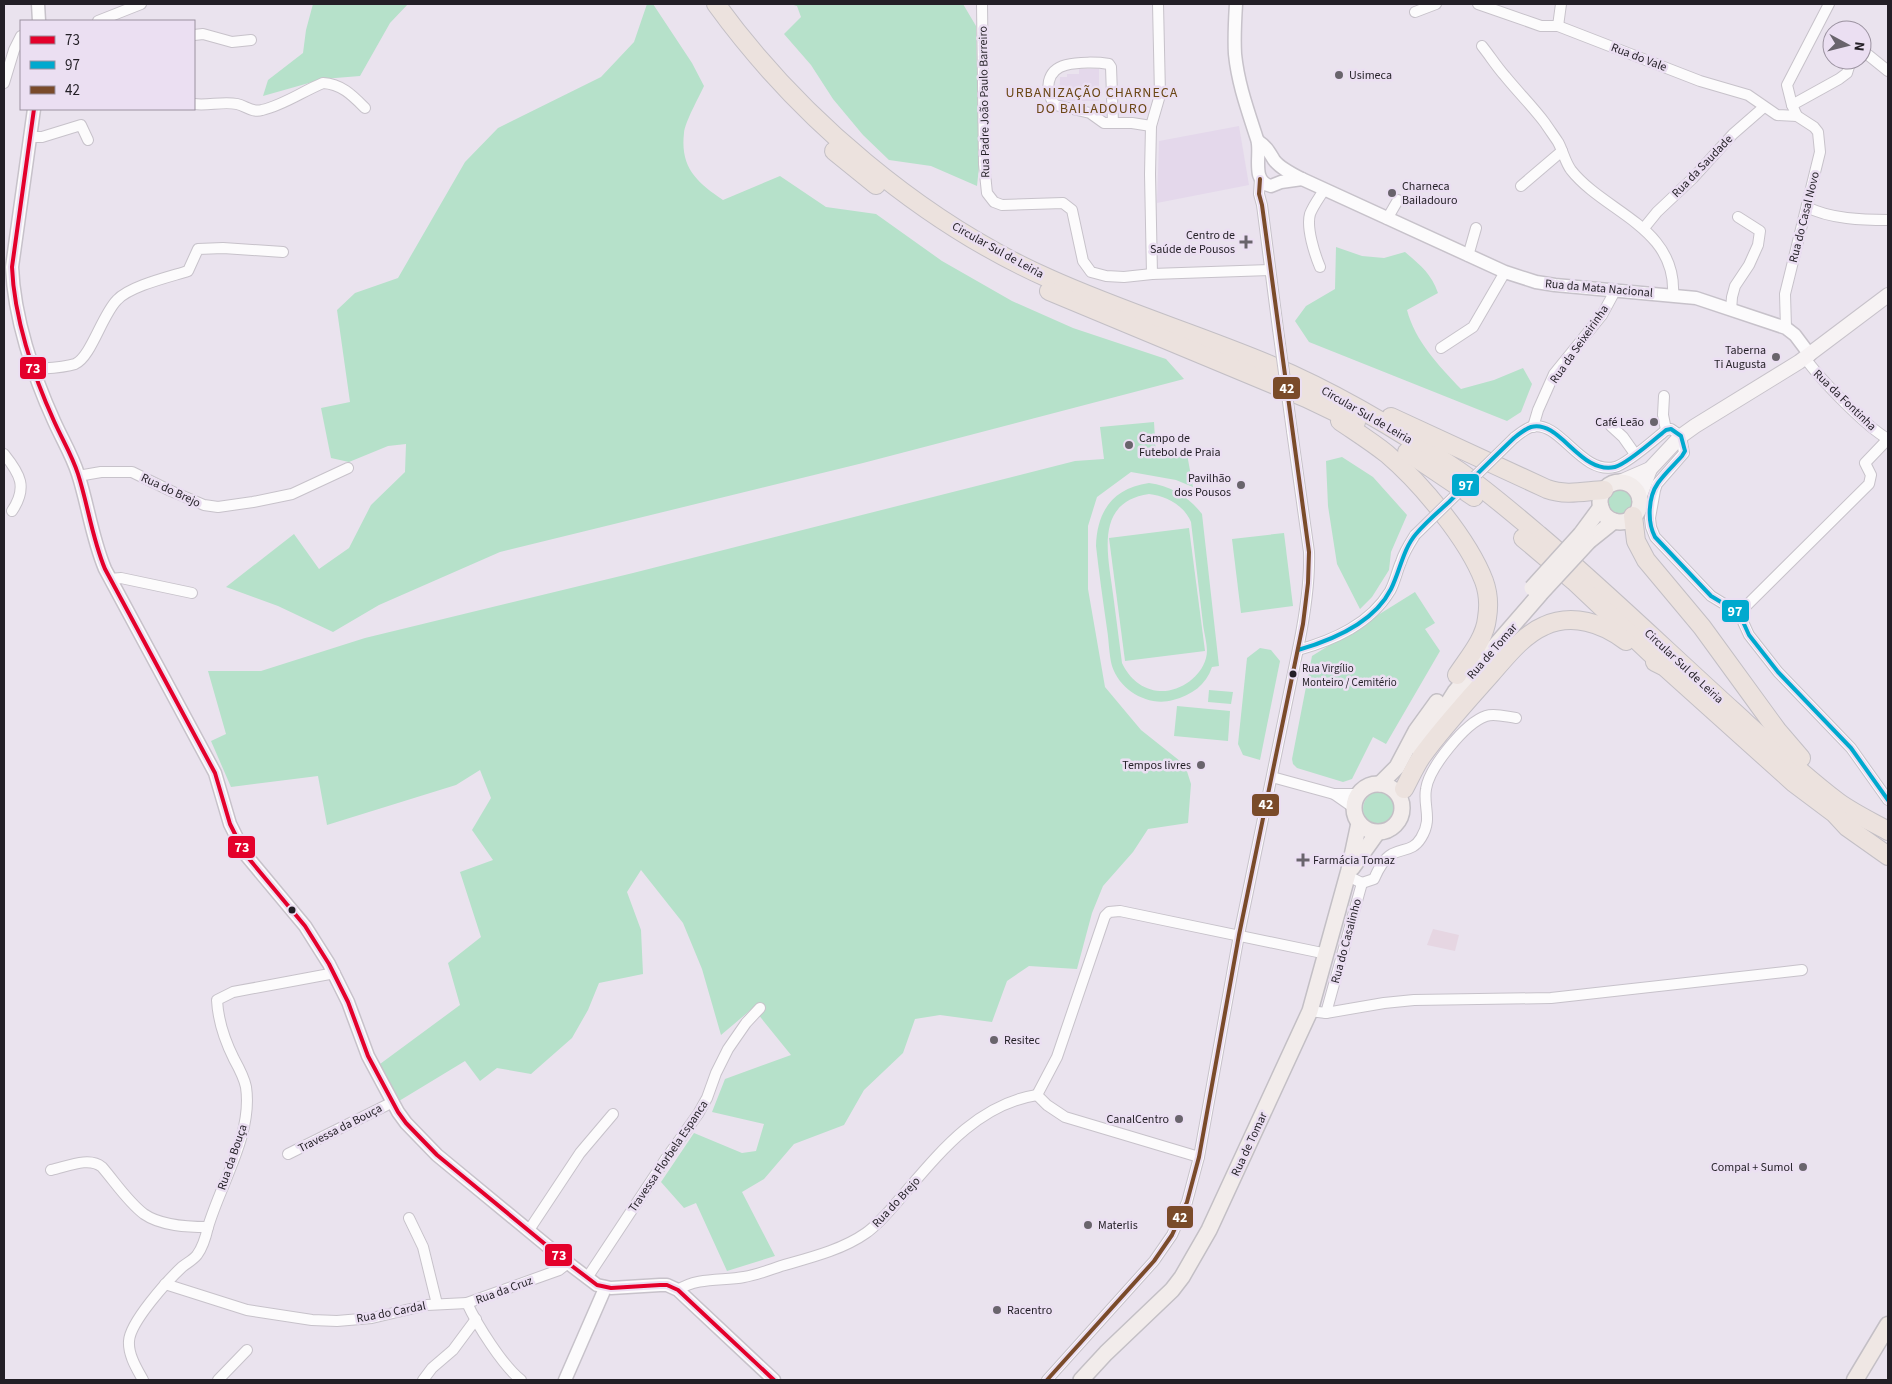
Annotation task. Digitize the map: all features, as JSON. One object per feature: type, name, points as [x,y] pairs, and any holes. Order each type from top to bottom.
[{"type":"highway","name":"Circular Sul de Leiria","points":[[702,4],[748,64],[818,137],[854,168],[938,230],[996,265],[1051,292],[1310,392],[1402,434],[1463,474],[1513,513],[1582,571],[1802,772],[1840,804],[1886,830]]},
{"type":"highway","name":"Circular Sul de Leiria","points":[[716,4],[763,64],[840,141],[901,190],[964,233],[1048,278],[1266,363],[1342,414],[1378,434],[1479,500],[1574,581],[1665,667]]},
{"type":"highway","points":[[1310,392],[1327,386],[1554,492],[1574,493],[1612,486]]},
{"type":"highway","points":[[1310,392],[1402,467],[1449,522],[1478,567],[1486,589],[1488,619],[1483,634],[1457,675]]},
{"type":"highway","points":[[1633,516],[1636,541],[1646,560],[1702,627],[1789,746],[1814,772],[1886,830]]},
{"type":"highway","points":[[1403,796],[1421,758],[1459,710],[1508,655],[1531,633],[1558,621],[1571,620],[1594,624],[1616,633],[1643,656],[1665,667],[1794,783],[1834,813],[1888,847]]},
{"type":"highway","points":[[1834,813],[1847,827],[1888,856]]},
{"type":"highway","points":[[1855,1380],[1888,1325]]},
{"type":"highway","points":[[1868,1380],[1888,1346]]},
{"type":"main road","points":[[1633,516],[1637,511],[1639,498],[1650,469],[1681,436],[1808,356],[1888,295]]},
{"type":"main road","points":[[1612,486],[1650,469]]},
{"type":"main road","points":[[1612,486],[1630,485],[1634,488],[1639,498]]},
{"type":"main road","name":"Rua de Tomar","points":[[1081,1380],[1106,1352],[1162,1302],[1182,1277],[1209,1230],[1310,1011],[1349,873],[1359,823],[1357,801],[1368,786],[1380,784],[1397,767],[1416,731],[1457,675],[1585,537],[1601,507],[1601,495],[1612,486]]},
{"type":"main road","points":[[1601,507],[1606,516],[1614,521]]},
{"type":"main road","name":"Rua de Tomar","points":[[1585,537],[1614,521],[1622,522],[1633,516]]},
{"type":"main road","name":"Rua de Tomar","points":[[1349,873],[1377,833],[1385,832],[1397,824],[1401,817],[1403,796],[1409,770],[1417,754],[1456,692],[1536,591]]},
{"type":"main road","points":[[1380,784],[1403,796]]},
{"type":"main road","points":[[1359,823],[1364,828],[1377,833]]},
{"type":"street","points":[[38,4],[39,20]]},
{"type":"street","points":[[101,20],[141,4]]},
{"type":"street","name":"Rua Padre João Paulo Barreiro","points":[[982,4],[984,164],[987,193],[994,202],[1002,205],[1063,203],[1072,210],[1083,261],[1091,272],[1106,276],[1124,278],[1152,274],[1270,270]]},
{"type":"street","points":[[1152,274],[1151,126],[1160,95],[1158,4]]},
{"type":"street","name":"Rua da Mata Nacional","points":[[1236,4],[1235,36],[1237,67],[1248,112],[1258,141],[1257,151],[1260,175]]},
{"type":"street","points":[[1415,12],[1436,4]]},
{"type":"street","name":"Rua do Vale","points":[[1478,4],[1541,26],[1558,26],[1700,81],[1748,95],[1777,114],[1797,116]]},
{"type":"street","points":[[1558,26],[1561,4]]},
{"type":"street","points":[[1797,116],[1787,85],[1829,4]]},
{"type":"street","points":[[195,35],[203,34],[232,42],[251,40]]},
{"type":"street","points":[[4,83],[14,50],[20,38]]},
{"type":"street","points":[[1482,46],[1543,120],[1557,141],[1570,168],[1583,184],[1644,228],[1661,249],[1671,268],[1673,295]]},
{"type":"street","points":[[1872,58],[1888,71]]},
{"type":"street","points":[[1113,123],[1111,67],[1109,64],[1065,65],[1054,72],[1048,81],[1048,92],[1055,105],[1090,114],[1104,123],[1151,126]]},
{"type":"street","points":[[1792,105],[1839,79],[1848,70]]},
{"type":"street","points":[[195,104],[232,103],[242,105],[250,110],[262,110],[324,83],[342,88],[354,96],[365,108]]},
{"type":"street","name":"Rua da Saudade","points":[[1644,228],[1657,212],[1733,134],[1764,107]]},
{"type":"street","points":[[34,110],[12,267],[17,309],[34,369],[53,420],[78,476],[95,544],[110,579],[215,773],[230,824],[245,854],[305,926],[334,974],[355,1018],[368,1056],[393,1102],[406,1123],[437,1155],[597,1285],[604,1287],[660,1284],[678,1290],[774,1380]]},
{"type":"street","name":"Rua do Casal Novo","points":[[1786,328],[1785,294],[1820,152],[1819,139],[1814,127],[1797,116]]},
{"type":"street","points":[[30,137],[42,137],[81,125],[88,140]]},
{"type":"street","name":"Rua da Mata Nacional","points":[[1258,141],[1269,150],[1279,165],[1302,179],[1505,272],[1546,284],[1700,299],[1786,328],[1795,335],[1808,356]]},
{"type":"street","points":[[1521,186],[1562,151]]},
{"type":"street","points":[[1047,1380],[1154,1261],[1165,1246],[1183,1213],[1199,1157],[1239,936],[1298,650],[1306,605],[1309,561],[1259,194],[1260,175],[1264,163],[1279,165],[1284,174],[1278,184],[1268,192],[1262,205]]},
{"type":"street","points":[[1260,175],[1268,185],[1302,179]]},
{"type":"street","points":[[1320,268],[1314,252],[1310,215],[1324,190]]},
{"type":"street","points":[[1387,219],[1398,200]]},
{"type":"street","points":[[1807,208],[1830,215],[1888,220]]},
{"type":"street","points":[[1731,310],[1735,286],[1758,245],[1760,231],[1738,217]]},
{"type":"street","points":[[1468,256],[1476,228]]},
{"type":"street","points":[[34,369],[75,364],[82,360],[89,350],[104,317],[118,298],[159,279],[188,271],[198,249],[223,248],[283,252]]},
{"type":"street","points":[[1441,348],[1473,327],[1505,272]]},
{"type":"street","name":"Rua da Seixeirinha","points":[[1533,426],[1554,374],[1602,316],[1615,290]]},
{"type":"street","name":"Rua da Fontinha","points":[[1808,356],[1822,378],[1876,430],[1888,439]]},
{"type":"street","points":[[1664,396],[1663,415],[1666,430]]},
{"type":"street","points":[[1298,650],[1321,644],[1342,634],[1375,610],[1390,590],[1402,559],[1415,534],[1514,438],[1527,428],[1533,426],[1547,430],[1586,460],[1597,466],[1615,467],[1621,465],[1666,430],[1670,429],[1681,436],[1684,453],[1657,484],[1652,502],[1651,527],[1660,544],[1711,596],[1739,614],[1748,635],[1778,672],[1852,748],[1888,800]]},
{"type":"street","points":[[1610,426],[1623,438],[1635,454]]},
{"type":"street","points":[[1739,614],[1869,484],[1872,475],[1865,463],[1888,439]]},
{"type":"street","points":[[4,454],[20,476],[20,496],[12,511]]},
{"type":"street","name":"Rua do Brejo","points":[[78,476],[101,472],[132,472],[171,492],[204,505],[218,507],[292,494],[348,468]]},
{"type":"street","points":[[110,579],[121,578],[192,594]]},
{"type":"street","points":[[1362,883],[1374,879],[1380,866],[1392,854],[1408,850],[1421,838],[1428,818],[1425,792],[1427,783],[1448,749],[1469,727],[1486,716],[1516,718]]},
{"type":"street","points":[[1272,777],[1357,801]]},
{"type":"street","name":"Rua do Casalinho","points":[[1326,1014],[1362,883],[1349,873]]},
{"type":"street","points":[[1199,1157],[1066,1117],[1047,1105],[1037,1095],[1057,1057],[1102,922],[1109,912],[1120,911],[1327,954]]},
{"type":"street","points":[[1310,1011],[1326,1014],[1384,1003],[1414,1000],[1551,998],[1802,970]]},
{"type":"street","name":"Rua da Bouça","points":[[208,1227],[215,1202],[241,1139],[248,1107],[246,1085],[218,1016],[216,1000],[233,992],[334,974]]},
{"type":"street","name":"Travessa Florbela Espanca","points":[[587,1278],[665,1160],[698,1114],[728,1049],[746,1023],[760,1008]]},
{"type":"street","name":"Rua do Brejo","points":[[678,1290],[693,1283],[749,1276],[816,1255],[854,1240],[866,1233],[882,1219],[946,1145],[966,1127],[1000,1107],[1037,1095]]},
{"type":"street","name":"Travessa da Bouça","points":[[288,1154],[393,1102]]},
{"type":"street","points":[[529,1230],[580,1153],[613,1114]]},
{"type":"street","points":[[51,1170],[87,1162],[98,1164],[136,1206],[151,1218],[170,1224],[208,1227],[204,1242],[196,1256],[165,1284],[136,1322],[129,1338],[130,1352],[143,1380]]},
{"type":"street","points":[[409,1218],[423,1247],[437,1304]]},
{"type":"street","name":"Rua da Cruz","points":[[467,1303],[559,1270],[568,1263]]},
{"type":"street","name":"Rua do Cardal","points":[[165,1284],[247,1310],[312,1320],[372,1318],[437,1304],[467,1303]]},
{"type":"street","points":[[565,1380],[604,1287]]},
{"type":"street","points":[[467,1303],[506,1365],[521,1380]]},
{"type":"street","points":[[424,1380],[432,1368],[453,1350],[476,1318]]},
{"type":"street","points":[[218,1380],[247,1350]]},
{"type":"shaded area","points":[[1079,69],[1099,69],[1099,101],[1059,101],[1060,77],[1067,77],[1067,74],[1079,74]]},
{"type":"shaded area","points":[[1239,126],[1249,185],[1157,203],[1159,141]]},
{"type":"shaded area","points":[[1433,929],[1459,935],[1455,951],[1427,945]]},
{"type":"green space","points":[[313,4],[408,4],[390,23],[360,76],[323,79],[263,96],[268,80],[303,53],[306,30]]},
{"type":"green space","points":[[647,4],[653,4],[692,63],[704,86],[689,116],[683,145],[692,173],[705,187],[723,200],[780,176],[826,207],[876,214],[942,261],[1012,301],[1073,328],[1166,359],[1184,379],[863,463],[500,552],[379,605],[333,632],[278,606],[226,587],[294,534],[319,569],[349,548],[371,505],[405,472],[406,444],[388,446],[349,462],[331,458],[321,408],[350,402],[337,310],[355,293],[398,278],[465,162],[498,128],[601,77],[634,42]]},
{"type":"green space","points":[[790,4],[963,4],[976,26],[979,167],[977,186],[931,166],[889,160],[863,135],[833,99],[811,65],[784,34],[801,17],[797,6]]},
{"type":"green space","points":[[1336,247],[1362,256],[1384,258],[1405,252],[1424,270],[1438,293],[1407,310],[1422,343],[1461,389],[1494,380],[1523,368],[1532,384],[1521,412],[1507,421],[1309,342],[1295,321],[1306,306],[1335,289]]},
{"type":"green space","points":[[1154,422],[1156,456],[1187,454],[1193,487],[1176,480],[1131,472],[1097,497],[1088,526],[1088,589],[1105,687],[1141,730],[1185,765],[1191,784],[1188,823],[1148,829],[1133,852],[1103,886],[1092,913],[1077,969],[1029,966],[1007,981],[992,1022],[940,1015],[915,1019],[903,1053],[864,1090],[844,1125],[794,1144],[764,1179],[742,1192],[775,1256],[727,1271],[696,1203],[684,1208],[661,1182],[694,1133],[742,1153],[756,1151],[764,1124],[712,1112],[725,1079],[791,1055],[753,1008],[721,1035],[702,969],[683,923],[641,870],[627,892],[641,930],[643,974],[599,983],[588,1010],[572,1038],[531,1074],[497,1068],[480,1081],[465,1061],[399,1101],[380,1064],[460,1005],[448,963],[481,937],[460,872],[493,860],[472,830],[491,798],[480,770],[456,785],[327,825],[318,776],[231,787],[211,741],[226,734],[208,671],[261,671],[365,638],[633,573],[1075,461],[1104,459],[1100,427]]},
{"type":"green space","points":[[1342,457],[1373,477],[1407,515],[1391,552],[1389,570],[1372,597],[1360,609],[1337,564],[1328,506],[1326,461]]},
{"type":"green space","points":[[1149,483],[1172,489],[1191,502],[1202,514],[1219,666],[1212,667],[1202,684],[1192,692],[1180,698],[1164,702],[1145,699],[1136,695],[1128,690],[1116,675],[1110,657],[1098,566],[1097,533],[1104,512],[1109,503],[1117,496],[1136,486]],"holes":[[[1149,494],[1174,502],[1184,511],[1191,522],[1207,650],[1203,665],[1195,677],[1182,686],[1168,691],[1153,690],[1142,686],[1128,674],[1122,663],[1109,563],[1108,532],[1112,519],[1119,508],[1131,499]]]},
{"type":"green space","points":[[1620,489],[1629,493],[1633,502],[1629,511],[1620,515],[1611,511],[1607,502],[1611,493]]},
{"type":"green space","points":[[1189,528],[1205,651],[1125,661],[1109,538]]},
{"type":"green space","points":[[1284,533],[1293,606],[1241,613],[1232,539]]},
{"type":"green space","points":[[1415,592],[1435,623],[1425,629],[1440,651],[1386,744],[1373,737],[1352,779],[1343,782],[1297,768],[1293,764],[1292,759],[1312,656]]},
{"type":"green space","points":[[1260,648],[1271,650],[1280,661],[1260,760],[1243,755],[1238,744],[1247,658]]},
{"type":"green space","points":[[1209,690],[1233,692],[1231,704],[1208,702]]},
{"type":"green space","points":[[1177,706],[1230,711],[1228,741],[1174,736]]},
{"type":"green space","points":[[1381,791],[1393,797],[1399,809],[1393,821],[1381,827],[1369,821],[1363,809],[1369,797]]},
{"type":"transit line","name":"73","points":[[34,110],[12,267],[16,306],[26,346],[46,403],[76,467],[105,569],[215,773],[230,824],[245,854],[305,926],[329,964],[348,1002],[368,1056],[398,1112],[437,1155],[597,1285],[611,1288],[667,1285],[678,1290],[774,1380]]},
{"type":"transit line","name":"42","points":[[1047,1380],[1154,1261],[1172,1235],[1187,1202],[1199,1157],[1239,935],[1303,624],[1308,583],[1309,552],[1259,194],[1260,179]]},
{"type":"transit line","name":"97","points":[[1298,650],[1338,635],[1363,621],[1374,611],[1384,601],[1391,589],[1405,553],[1416,534],[1524,430],[1531,427],[1541,427],[1551,431],[1591,463],[1603,467],[1615,467],[1641,451],[1666,430],[1671,429],[1681,436],[1685,451],[1661,479],[1652,495],[1650,517],[1655,537],[1711,596],[1739,613],[1749,635],[1778,672],[1851,748],[1888,800]]},
{"type":"place","name":"Usimeca","points":[[1339,75]]},
{"type":"place","name":"Charneca Bailadouro","points":[[1392,193]]},
{"type":"place","name":"Centro de Saúde de Pousos","points":[[1246,242]]},
{"type":"place","name":"Taberna Ti Augusta","points":[[1776,357]]},
{"type":"place","name":"Café Leão","points":[[1654,422]]},
{"type":"place","name":"Campo de Futebol de Praia","points":[[1129,445]]},
{"type":"place","name":"Pavilhão dos Pousos","points":[[1241,485]]},
{"type":"place","name":"Rua Virgílio Monteiro / Cemitério","points":[[1293,674]]},
{"type":"place","name":"Tempos livres","points":[[1201,765]]},
{"type":"place","name":"Farmácia Tomaz","points":[[1303,860]]},
{"type":"place","name":"Resitec","points":[[994,1040]]},
{"type":"place","name":"CanalCentro","points":[[1179,1119]]},
{"type":"place","name":"Compal + Sumol","points":[[1803,1167]]},
{"type":"place","name":"Materlis","points":[[1088,1225]]},
{"type":"place","name":"Racentro","points":[[997,1310]]},
{"type":"district","name":"URBANIZAÇÃO CHARNECA DO BAILADOURO","points":[[1092,100]]}]
